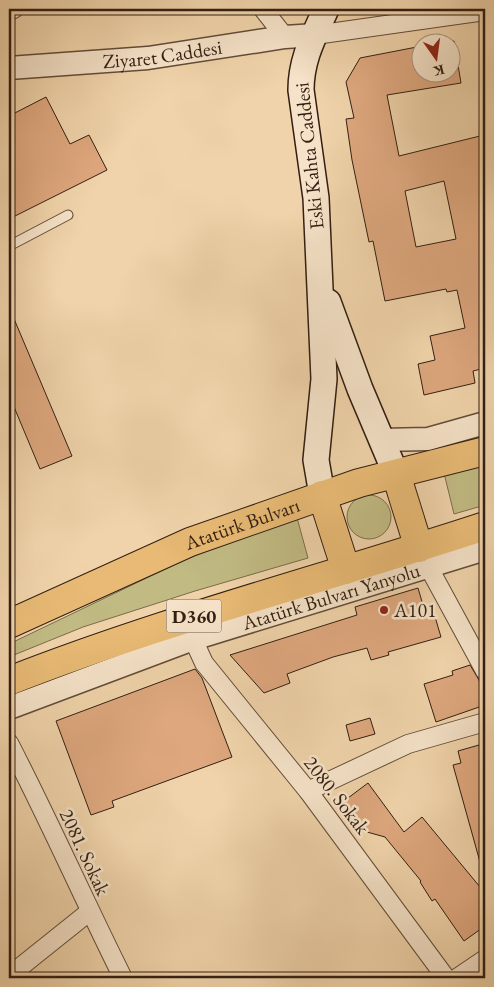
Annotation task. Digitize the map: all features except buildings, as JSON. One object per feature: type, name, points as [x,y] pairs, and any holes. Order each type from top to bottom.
[{"type":"highway","name":"Atatürk Bulvarı","points":[[9,624],[190,542],[359,483],[485,451]]},
{"type":"highway","points":[[396,474],[424,557]]},
{"type":"highway","points":[[322,495],[346,570]]},
{"type":"highway","name":"D360","points":[[9,681],[86,651],[346,570],[424,557],[485,526]]},
{"type":"main road","name":"Eski Kahta Caddesi","points":[[322,495],[316,460],[324,379],[316,198],[301,90],[301,73],[314,35],[326,9]]},
{"type":"main road","points":[[319,279],[360,390],[396,474]]},
{"type":"street","points":[[9,11],[14,9]]},
{"type":"street","points":[[263,9],[285,37]]},
{"type":"street","points":[[314,35],[485,11]]},
{"type":"street","name":"Ziyaret Caddesi","points":[[9,68],[148,58],[285,37],[314,35]]},
{"type":"street","points":[[381,440],[428,439],[485,424]]},
{"type":"street","name":"Atatürk Bulvarı Yanyolu","points":[[9,708],[193,639],[424,557],[485,548]]},
{"type":"street","points":[[424,557],[485,671]]},
{"type":"street","name":"2080. Sokak","points":[[193,639],[204,663],[308,792],[446,978]]},
{"type":"street","points":[[308,792],[408,744],[485,722]]},
{"type":"street","name":"2081. Sokak","points":[[9,743],[123,978]]},
{"type":"street","points":[[9,976],[90,912]]},
{"type":"street","points":[[457,978],[485,959]]},
{"type":"lane","points":[[9,246],[68,215]]},
{"type":"shaded area","points":[[485,460],[485,505],[454,514],[443,469]]},
{"type":"shaded area","points":[[365,495],[373,495],[385,501],[391,517],[385,533],[373,539],[365,539],[353,533],[347,521],[347,513],[353,501]]},
{"type":"shaded area","points":[[296,514],[308,558],[195,591],[83,627],[9,657],[9,644],[182,561]]},
{"type":"place","name":"A101","points":[[384,610]]}]
